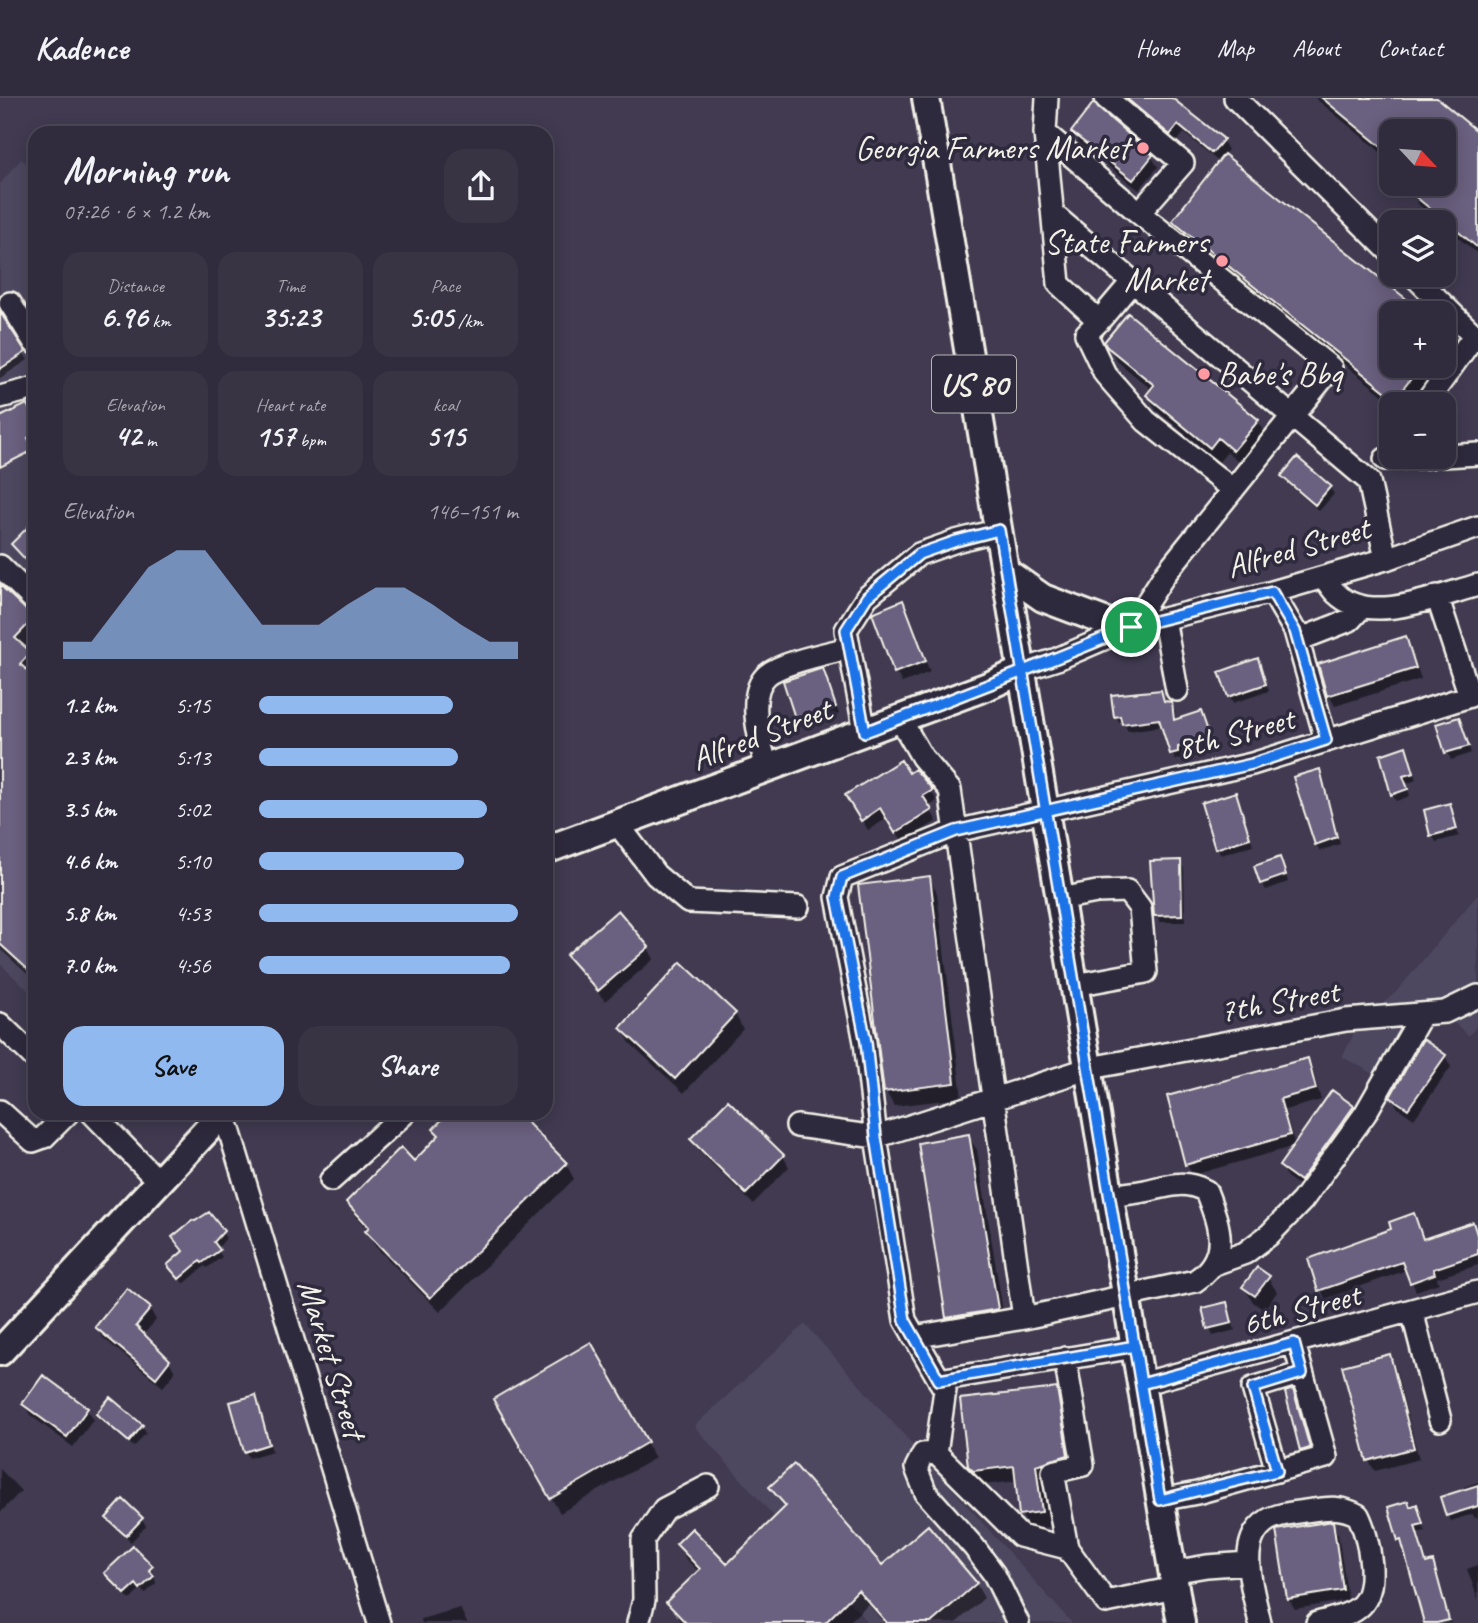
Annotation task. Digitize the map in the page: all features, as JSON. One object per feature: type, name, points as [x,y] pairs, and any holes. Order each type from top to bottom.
[{"type":"main road","name":"US 80","points":[[926,98],[1181,1623]]},
{"type":"main road","points":[[1006,572],[1043,598],[1112,624],[1131,627]]},
{"type":"main road","name":"Alfred Street","points":[[553,847],[900,719],[1023,670]]},
{"type":"main road","points":[[0,1352],[216,1120]]},
{"type":"street","points":[[1046,98],[1045,133],[1059,284],[1098,321]]},
{"type":"street","points":[[1106,98],[1183,163],[1139,214]]},
{"type":"street","points":[[1236,98],[1379,241]]},
{"type":"street","points":[[1045,133],[1139,214],[1331,368],[1165,574],[1131,627]]},
{"type":"street","points":[[1054,215],[1369,481],[1386,559]]},
{"type":"street","points":[[1132,282],[1086,334],[1105,374],[1146,421],[1233,490]]},
{"type":"street","points":[[1425,287],[1476,337],[1434,392]]},
{"type":"street","points":[[10,303],[28,332]]},
{"type":"street","points":[[0,397],[28,390]]},
{"type":"street","points":[[1456,455],[1478,454]]},
{"type":"street","points":[[1369,481],[1379,467]]},
{"type":"street","name":"Alfred Street","points":[[1023,670],[1057,659],[1131,627],[1272,592],[1386,559],[1478,527]]},
{"type":"street","points":[[865,732],[846,630],[867,597],[919,554],[999,530]]},
{"type":"street","points":[[0,566],[28,594]]},
{"type":"street","points":[[1324,577],[1338,596],[1362,607],[1391,609],[1478,585]]},
{"type":"street","points":[[1272,592],[1295,631],[1326,740]]},
{"type":"street","name":"8th Street","points":[[876,1137],[866,1042],[837,897],[842,877],[956,831],[1045,812],[1149,780],[1252,764],[1470,695],[1437,596]]},
{"type":"street","points":[[1295,631],[1306,637],[1324,632],[1350,620],[1362,607]]},
{"type":"street","points":[[1164,619],[1177,690]]},
{"type":"street","points":[[767,769],[758,731],[756,696],[766,676],[800,660],[849,648]]},
{"type":"street","points":[[900,719],[922,757],[950,790],[1024,1318]]},
{"type":"street","points":[[617,823],[656,875],[688,902],[797,907]]},
{"type":"street","points":[[1060,899],[1097,892],[1126,891],[1140,908],[1146,972],[1075,985]]},
{"type":"street","name":"7th Street","points":[[876,1137],[1090,1068],[1346,1020],[1445,1012],[1478,996]]},
{"type":"street","points":[[1214,1264],[1245,1253],[1269,1235],[1302,1201],[1365,1114],[1423,1014]]},
{"type":"street","points":[[0,1024],[28,1051]]},
{"type":"street","points":[[0,1111],[33,1141],[44,1138],[61,1120]]},
{"type":"street","points":[[99,1120],[159,1182]]},
{"type":"street","name":"Market Street","points":[[223,1120],[379,1623]]},
{"type":"street","points":[[331,1180],[397,1120]]},
{"type":"street","points":[[797,1126],[876,1137],[905,1320],[945,1390],[936,1453]]},
{"type":"street","points":[[914,1337],[1024,1318],[1195,1281],[1214,1264],[1220,1245],[1218,1222],[1206,1191],[1194,1185],[1176,1182],[1145,1191],[1110,1196]]},
{"type":"street","name":"6th Street","points":[[1141,1384],[1478,1292]]},
{"type":"street","points":[[1412,1311],[1440,1420]]},
{"type":"street","points":[[1160,1500],[1325,1457],[1294,1343]]},
{"type":"street","points":[[939,1380],[1135,1346]]},
{"type":"street","points":[[1065,1358],[1083,1465],[1053,1472],[1066,1548],[1105,1602],[1174,1580],[1207,1566],[1248,1563]]},
{"type":"street","points":[[1277,1471],[1253,1388],[1302,1373]]},
{"type":"street","points":[[1018,1623],[994,1574],[926,1493],[916,1468],[923,1454],[936,1453],[1020,1536],[1066,1548]]},
{"type":"street","points":[[638,1623],[644,1600],[643,1540],[664,1509],[708,1486]]},
{"type":"street","points":[[1260,1623],[1248,1563],[1250,1543],[1256,1531],[1277,1516],[1339,1507],[1358,1515],[1363,1526],[1372,1575],[1367,1598],[1361,1607],[1317,1623]]},
{"type":"shaded area","points":[[21,159],[28,164],[28,990],[0,964],[0,184]]},
{"type":"shaded area","points":[[1478,894],[1478,1024],[1469,1036],[1430,1002],[1376,1075],[1342,1057],[1357,1027],[1397,991]]},
{"type":"shaded area","points":[[805,1324],[1072,1623],[868,1623],[694,1426]]},
{"type":"building","points":[[1126,98],[1172,98],[1224,139],[1212,153],[1178,125],[1170,135]]},
{"type":"building","points":[[1322,98],[1437,98],[1478,132],[1478,248],[1456,230],[1456,210],[1432,210],[1415,196],[1456,196],[1456,119],[1379,119],[1379,145]]},
{"type":"building","points":[[1094,102],[1153,155],[1133,180],[1071,132]]},
{"type":"building","points":[[1224,154],[1379,277],[1379,287],[1391,287],[1409,301],[1379,301],[1379,378],[1412,378],[1401,392],[1386,392],[1172,221]]},
{"type":"building","points":[[0,312],[26,352],[0,369]]},
{"type":"building","points":[[1128,313],[1259,420],[1233,451],[1218,438],[1210,448],[1146,395],[1154,385],[1106,346],[1104,342]]},
{"type":"building","points":[[27,404],[28,406],[28,453],[0,467],[0,417]]},
{"type":"building","points":[[1297,457],[1331,486],[1315,505],[1281,476]]},
{"type":"building","points":[[28,527],[28,556],[25,559],[11,544]]},
{"type":"building","points":[[0,585],[28,611],[28,624],[15,638],[28,649],[28,655],[20,664],[28,671],[28,970],[0,944]]},
{"type":"building","points":[[903,600],[926,661],[894,673],[872,613]]},
{"type":"building","points":[[1406,636],[1416,668],[1327,696],[1318,664]]},
{"type":"building","points":[[1258,658],[1266,684],[1228,697],[1219,672]]},
{"type":"building","points":[[823,668],[836,707],[796,721],[783,681]]},
{"type":"building","points":[[1161,690],[1164,701],[1172,702],[1174,720],[1201,711],[1210,737],[1178,747],[1178,752],[1170,754],[1159,719],[1122,724],[1120,716],[1114,717],[1111,695]]},
{"type":"building","points":[[1459,717],[1469,746],[1445,753],[1436,724]]},
{"type":"building","points":[[1406,746],[1414,773],[1403,776],[1408,789],[1391,795],[1380,755]]},
{"type":"building","points":[[901,760],[909,773],[915,769],[933,790],[923,796],[932,810],[895,833],[880,808],[861,821],[845,795]]},
{"type":"building","points":[[1320,769],[1337,837],[1315,845],[1293,777]]},
{"type":"building","points":[[1236,792],[1250,838],[1215,849],[1201,803]]},
{"type":"building","points":[[1450,803],[1457,829],[1430,836],[1424,810]]},
{"type":"building","points":[[1280,857],[1286,875],[1260,884],[1254,866]]},
{"type":"building","points":[[1181,860],[1182,915],[1154,916],[1150,861]]},
{"type":"building","points":[[930,876],[955,1083],[884,1092],[858,885]]},
{"type":"building","points":[[618,910],[649,947],[598,991],[566,955]]},
{"type":"building","points":[[681,962],[736,1013],[675,1079],[620,1028]]},
{"type":"building","points":[[1423,1039],[1446,1055],[1408,1109],[1390,1097]]},
{"type":"building","points":[[1308,1058],[1316,1089],[1280,1099],[1290,1135],[1185,1165],[1167,1096]]},
{"type":"building","points":[[1332,1090],[1354,1106],[1300,1181],[1279,1166]]},
{"type":"building","points":[[728,1100],[784,1155],[746,1194],[690,1139]]},
{"type":"building","points":[[441,1120],[525,1120],[567,1163],[430,1298],[365,1231],[369,1227],[346,1202],[401,1147],[414,1161],[439,1135],[433,1129]]},
{"type":"building","points":[[969,1134],[998,1309],[946,1318],[918,1143]]},
{"type":"building","points":[[209,1212],[224,1231],[214,1242],[220,1250],[202,1263],[200,1261],[179,1279],[167,1265],[183,1251],[172,1237],[193,1220]]},
{"type":"building","points":[[1414,1213],[1423,1239],[1473,1222],[1478,1238],[1478,1254],[1433,1269],[1435,1274],[1410,1283],[1402,1262],[1318,1291],[1308,1259],[1391,1229],[1389,1222]]},
{"type":"building","points":[[1257,1267],[1270,1276],[1255,1296],[1242,1287]]},
{"type":"building","points":[[127,1288],[151,1308],[136,1326],[170,1360],[156,1378],[95,1327]]},
{"type":"building","points":[[1227,1302],[1232,1323],[1207,1329],[1202,1308]]},
{"type":"building","points":[[591,1342],[648,1442],[550,1499],[493,1399]]},
{"type":"building","points":[[1390,1354],[1414,1448],[1367,1461],[1342,1366]]},
{"type":"building","points":[[43,1375],[88,1408],[67,1437],[22,1404]]},
{"type":"building","points":[[1057,1388],[1068,1455],[1036,1465],[1042,1512],[1019,1515],[1014,1466],[973,1471],[968,1466],[960,1399]]},
{"type":"building","points":[[1293,1389],[1310,1448],[1300,1451],[1285,1392]]},
{"type":"building","points":[[256,1395],[269,1444],[244,1452],[230,1402]]},
{"type":"building","points":[[110,1397],[143,1425],[129,1442],[96,1414]]},
{"type":"building","points":[[794,1464],[882,1565],[928,1525],[977,1583],[931,1623],[887,1623],[858,1590],[825,1623],[686,1623],[666,1602],[700,1569],[676,1544],[692,1528],[727,1564],[786,1506],[769,1487]]},
{"type":"building","points":[[1478,1485],[1478,1506],[1446,1516],[1440,1497]]},
{"type":"building","points":[[123,1499],[143,1518],[126,1536],[106,1518]]},
{"type":"building","points":[[1408,1501],[1410,1507],[1417,1504],[1423,1524],[1415,1526],[1426,1563],[1433,1561],[1449,1620],[1424,1623],[1401,1540],[1398,1541],[1388,1507]]},
{"type":"building","points":[[1333,1521],[1343,1590],[1287,1599],[1276,1530]]},
{"type":"building","points":[[133,1546],[153,1566],[149,1570],[154,1576],[140,1589],[136,1584],[125,1594],[104,1573]]},
{"type":"place","name":"Georgia Farmers Market","points":[[1143,148]]},
{"type":"place","name":"State Farmers Market","points":[[1222,261]]},
{"type":"place","name":"Babe's Bbq","points":[[1204,374]]},
{"type":"route","points":[[1131,627],[1057,659],[1023,670],[865,732],[846,630],[867,597],[919,554],[999,530],[1023,670],[1045,812],[1090,1068],[1110,1196],[1135,1346],[1141,1384],[1160,1500],[1197,1493],[1277,1471],[1253,1388],[1302,1373],[1294,1343],[1141,1384],[1135,1346],[939,1380],[905,1320],[876,1137],[866,1042],[837,897],[842,877],[956,831],[1045,812],[1252,764],[1326,740],[1295,631],[1272,592],[1131,627]]}]
